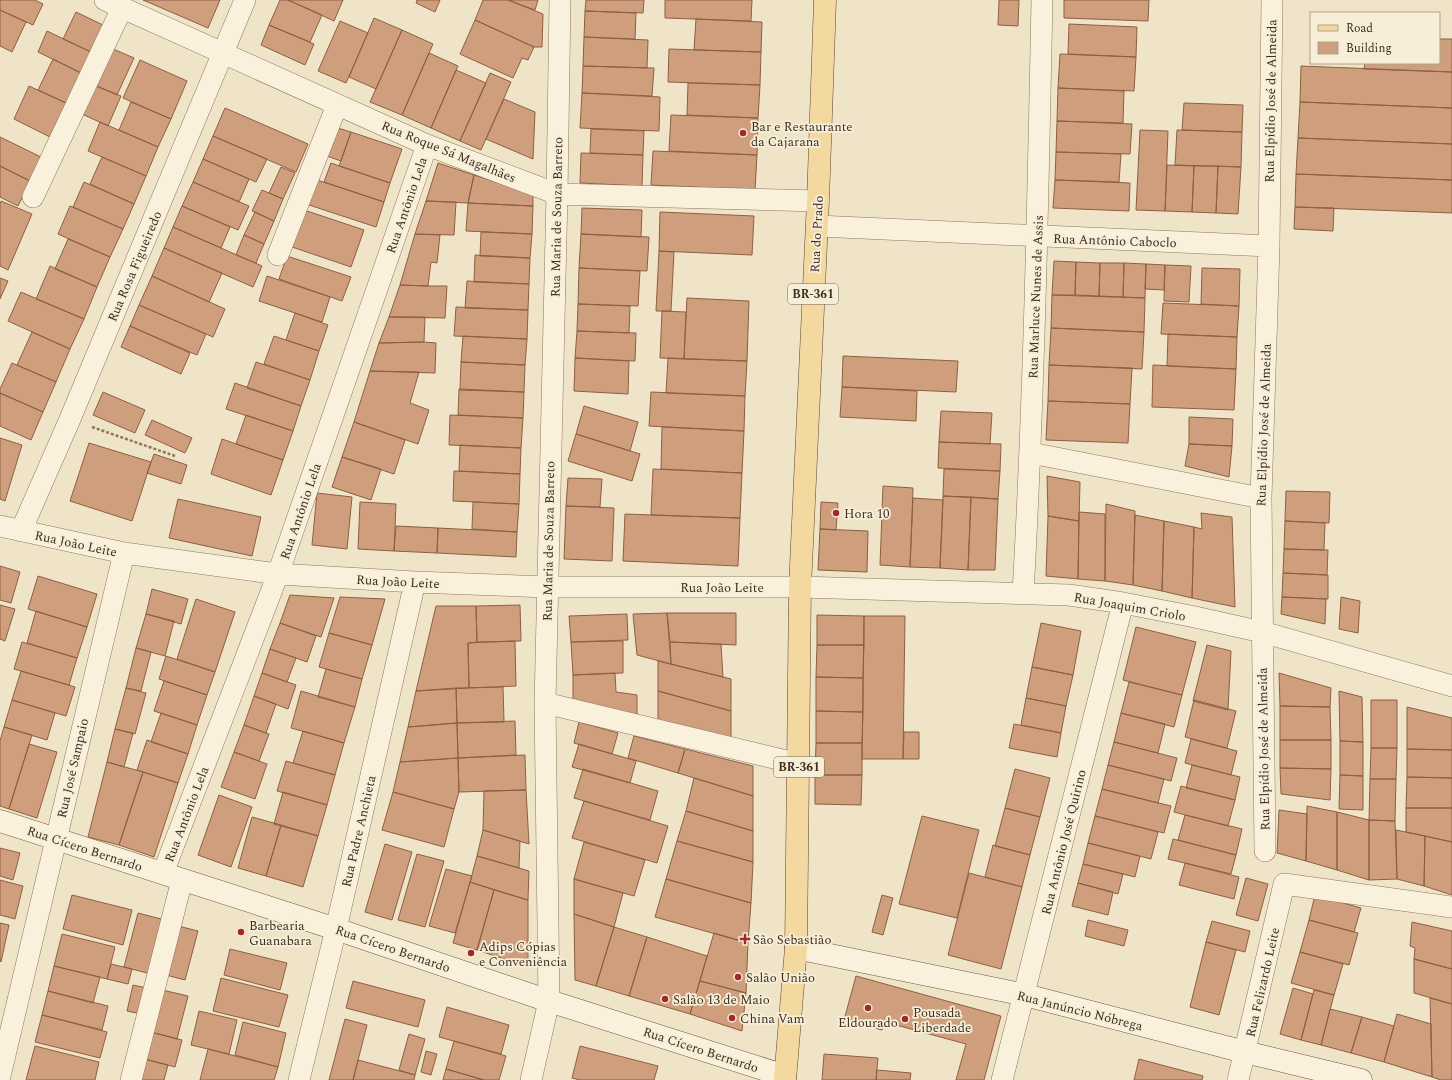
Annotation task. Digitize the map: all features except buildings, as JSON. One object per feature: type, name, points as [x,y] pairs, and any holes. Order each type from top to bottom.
[{"type":"main road","name":"Rua do Prado","points":[[800,587],[817,226],[825,0]]},
{"type":"main road","name":"BR-361","points":[[785,1079],[796,948],[800,587]]},
{"type":"street","name":"Rua Rosa Figueiredo","points":[[21,531],[70,419],[245,0]]},
{"type":"street","name":"Rua Maria de Souza Barreto","points":[[531,1080],[549,1001],[545,703],[560,0]]},
{"type":"street","name":"Rua Marluce Nunes de Assis","points":[[1023,594],[1031,453],[1042,0]]},
{"type":"street","name":"Rua Elpídio José de Almeida","points":[[1265,851],[1261,498],[1269,246],[1272,0]]},
{"type":"street","name":"Rua Roque Sá Magalhães","points":[[113,4],[427,145],[557,194],[818,201]]},
{"type":"street","points":[[33,197],[113,4]]},
{"type":"street","points":[[278,256],[336,105]]},
{"type":"street","name":"Rua Antônio Lela","points":[[131,1080],[172,876],[427,145]]},
{"type":"street","name":"Rua Antônio Caboclo","points":[[817,226],[1269,246]]},
{"type":"street","points":[[1031,453],[1261,498]]},
{"type":"street","name":"Rua João Leite","points":[[0,526],[124,553],[278,574],[415,582],[547,587],[800,587]]},
{"type":"street","name":"Rua José Sampaio","points":[[0,1076],[124,553]]},
{"type":"street","name":"Rua Padre Anchieta","points":[[299,1080],[336,929],[415,582]]},
{"type":"street","name":"Rua Joaquim Criolo","points":[[800,587],[1069,595],[1123,603],[1262,632],[1452,686]]},
{"type":"street","name":"Rua Antônio José Quirino","points":[[1002,1080],[1025,995],[1123,603]]},
{"type":"street","points":[[545,703],[799,764]]},
{"type":"street","name":"Rua Cícero Bernardo","points":[[0,820],[336,929],[785,1079]]},
{"type":"street","name":"Rua Felizardo Leite","points":[[1238,1080],[1246,1052],[1284,884],[1452,907]]},
{"type":"street","name":"Rua Janúncio Nóbrega","points":[[796,948],[1025,995],[1361,1080]]},
{"type":"path","points":[[70,419],[175,456]]},
{"type":"place","name":"Bar e Restaurante da Cajarana","points":[[743,133]]},
{"type":"place","name":"Hora 10","points":[[836,513]]},
{"type":"place","name":"Barbearia Guanabara","points":[[241,932]]},
{"type":"place","name":"São Sebastião","points":[[745,939]]},
{"type":"place","name":"Adips Cópias e Conveniência","points":[[471,953]]},
{"type":"place","name":"Salão União","points":[[738,977]]},
{"type":"place","name":"Salão 13 de Maio","points":[[665,999]]},
{"type":"place","name":"Eldourado","points":[[868,1008]]},
{"type":"place","name":"China Vam","points":[[732,1018]]},
{"type":"place","name":"Pousada Liberdade","points":[[905,1019]]}]
